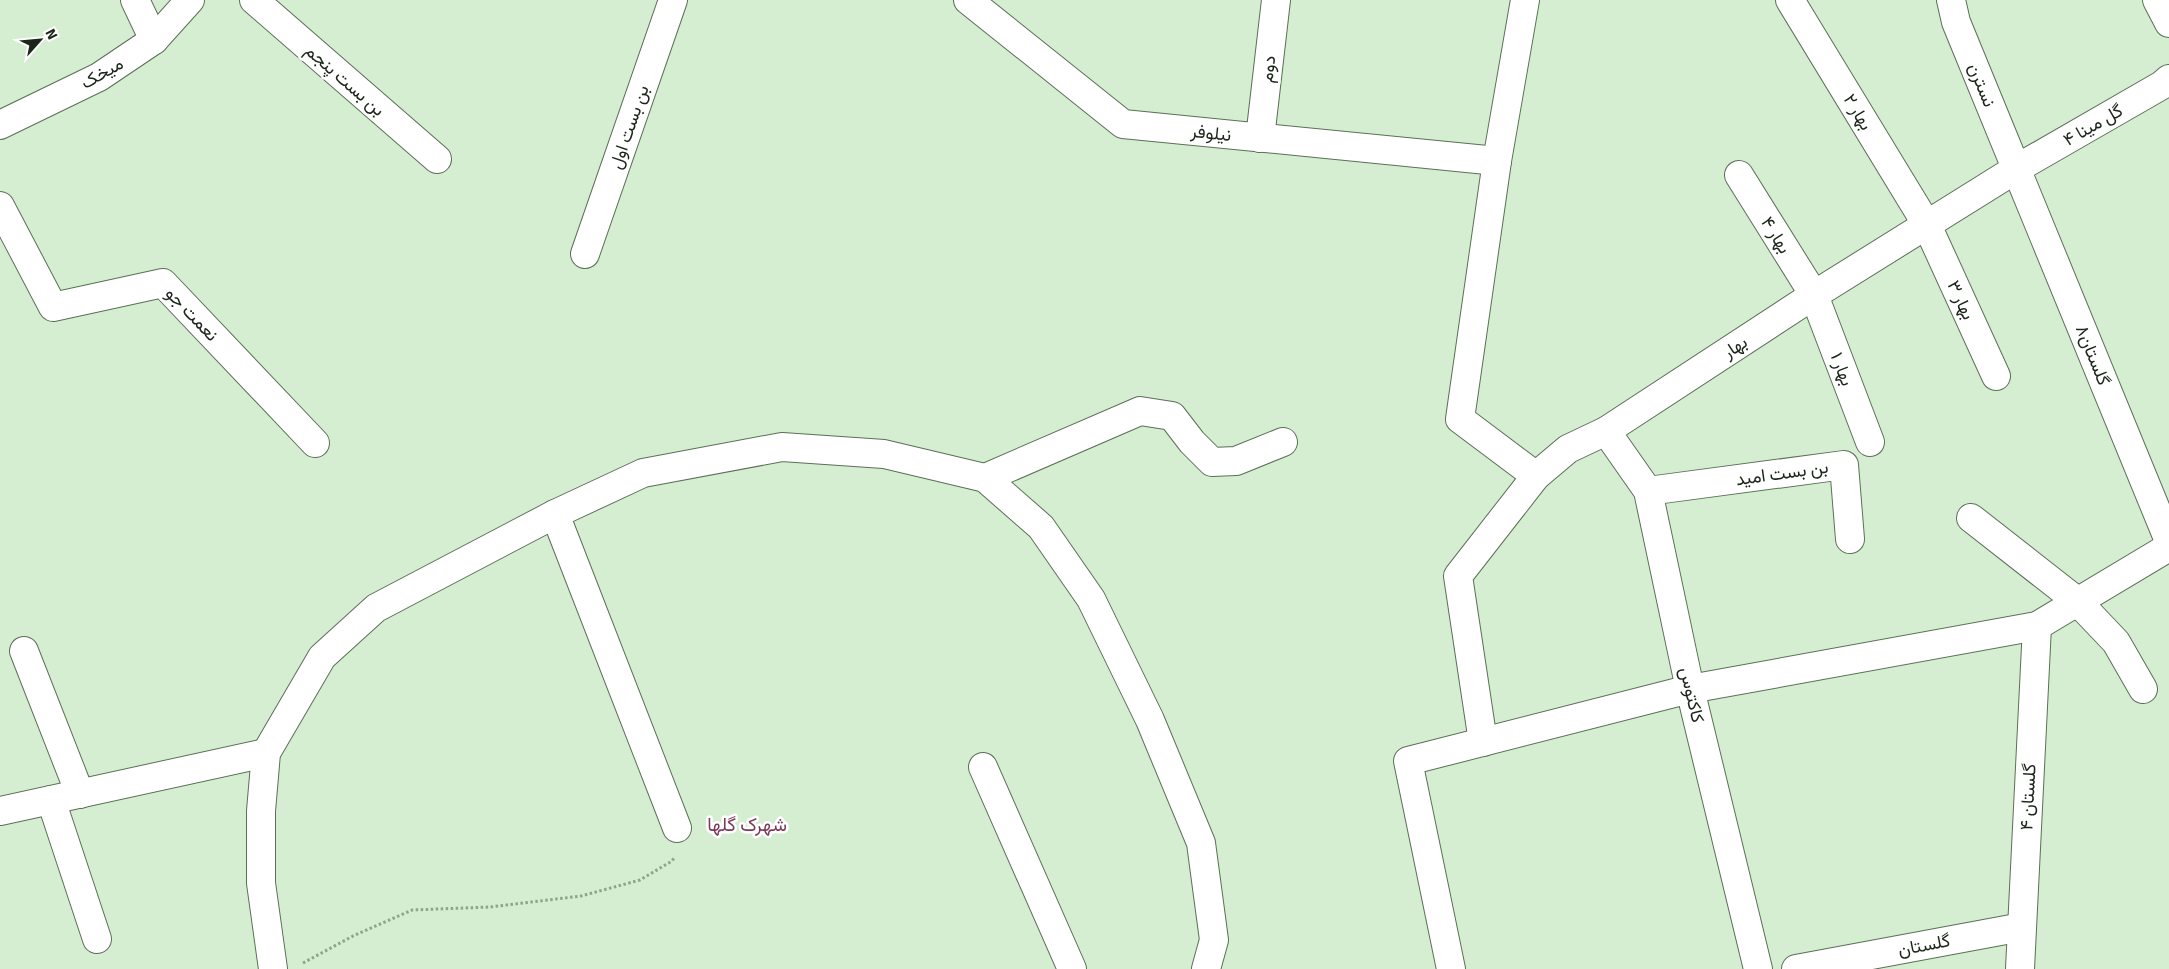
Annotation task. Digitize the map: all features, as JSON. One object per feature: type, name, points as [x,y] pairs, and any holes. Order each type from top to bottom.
[{"type":"street","points":[[135,0],[154,40]]},
{"type":"street","name":"میخک","points":[[0,125],[99,77],[154,40],[190,0]]},
{"type":"street","name":"بن بست پنجم","points":[[254,0],[438,159]]},
{"type":"street","name":"بن بست اول","points":[[585,254],[674,0]]},
{"type":"street","name":"نیلوفر","points":[[968,0],[1123,124],[1497,161]]},
{"type":"street","name":"دوم","points":[[1260,138],[1276,0]]},
{"type":"street","points":[[1525,0],[1497,161],[1460,419],[1536,476]]},
{"type":"street","name":"بهار ۲","points":[[1790,0],[1927,225]]},
{"type":"street","name":"نسترن","points":[[1951,0],[1956,22],[2016,169]]},
{"type":"street","points":[[2156,0],[2169,23]]},
{"type":"street","name":"گل مینا ۴","points":[[2016,169],[2162,85],[2169,79]]},
{"type":"street","name":"بهار","points":[[1483,742],[1458,576],[1536,476],[1568,448],[1606,431],[1814,295],[2016,169]]},
{"type":"street","name":"گلستان۸","points":[[2016,169],[2169,541]]},
{"type":"street","name":"بهار ۴","points":[[1739,175],[1814,295]]},
{"type":"street","name":"نعمت جو","points":[[0,206],[53,307],[163,283],[315,444]]},
{"type":"street","name":"بهار ۳","points":[[1927,225],[1996,376]]},
{"type":"street","name":"بهار ۱","points":[[1814,295],[1870,442]]},
{"type":"street","points":[[985,478],[1140,411],[1172,416],[1192,442],[1212,462],[1236,461],[1282,442]]},
{"type":"street","name":"کاکتوس","points":[[1606,431],[1648,492],[1690,689],[1758,969]]},
{"type":"street","points":[[273,969],[261,883],[261,811],[266,753],[322,657],[376,608],[555,514],[643,473],[782,447],[884,454],[985,478],[1041,527],[1091,599],[1150,720],[1201,843],[1214,940],[1206,969]]},
{"type":"street","name":"بن بست امید","points":[[1648,492],[1844,465],[1850,538]]},
{"type":"street","points":[[555,514],[677,828]]},
{"type":"street","points":[[1971,518],[2077,601],[2116,642],[2143,689]]},
{"type":"street","points":[[1451,969],[1408,761],[1690,689],[2037,626],[2169,547]]},
{"type":"street","name":"گلستان ۴","points":[[2020,969],[2037,626]]},
{"type":"street","points":[[24,651],[80,794]]},
{"type":"street","points":[[0,812],[266,753]]},
{"type":"street","points":[[983,767],[1072,969]]},
{"type":"street","points":[[52,800],[96,939]]},
{"type":"street","name":"گلستان","points":[[1796,969],[2022,927]]},
{"type":"path","points":[[300,964],[353,936],[412,910],[490,907],[581,896],[640,880],[672,861],[677,851],[677,828]]},
{"type":"district","name":"شهرک گلها","points":[[747,825]]}]
